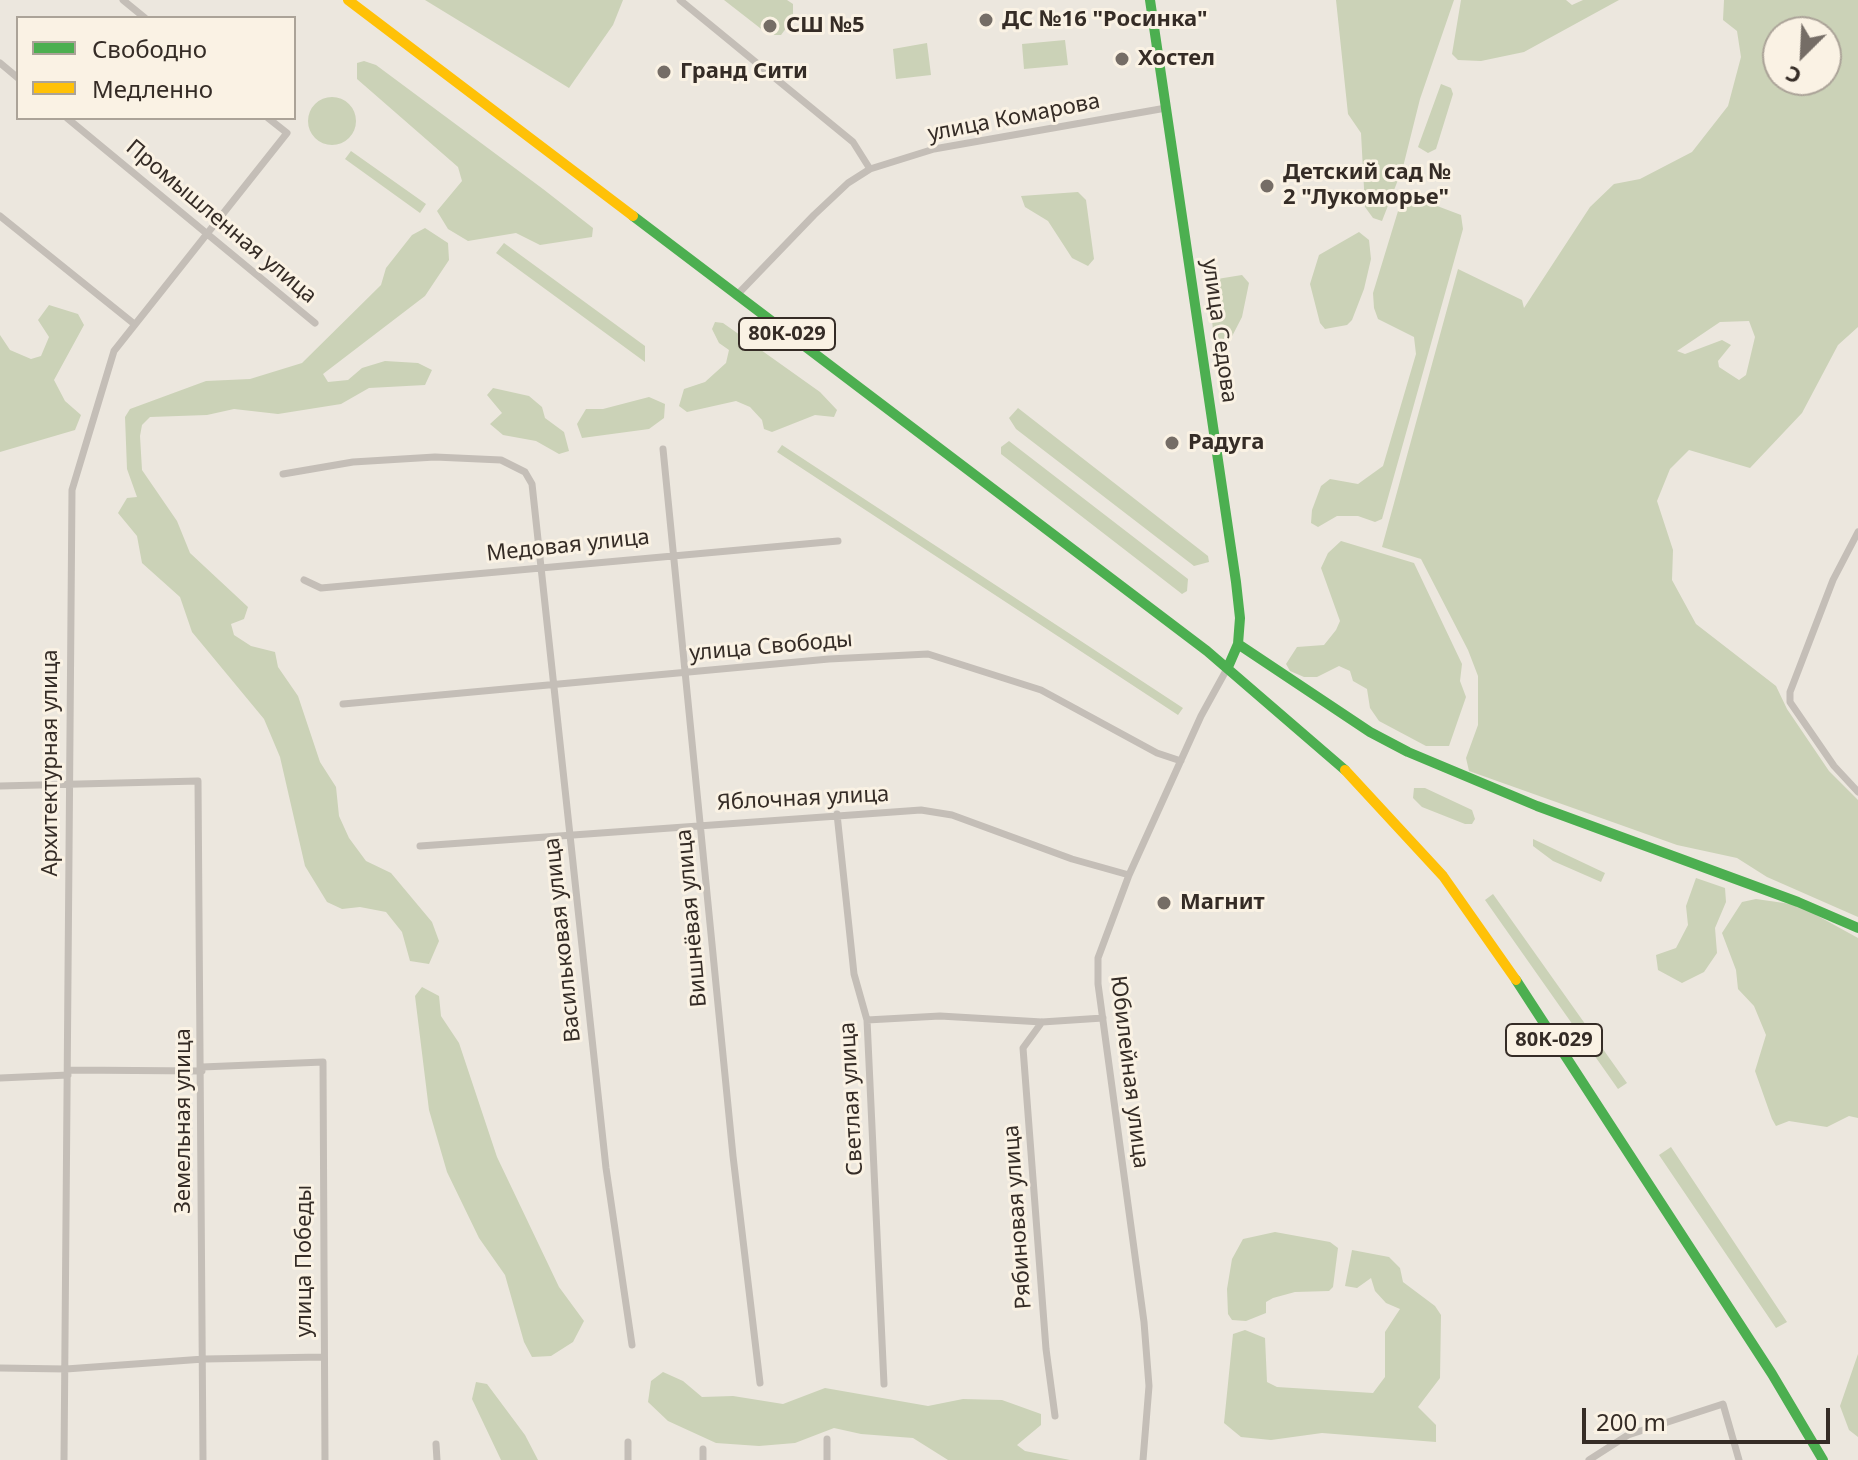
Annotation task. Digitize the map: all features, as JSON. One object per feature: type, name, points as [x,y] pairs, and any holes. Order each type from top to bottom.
[{"type":"main road","name":"80К-029","points":[[348,0],[1228,667],[1335,759],[1407,834],[1486,933],[1772,1374],[1823,1460]]},
{"type":"main road","name":"улица Седова","points":[[1150,0],[1236,582],[1240,618],[1238,644],[1228,667]]},
{"type":"main road","points":[[1238,644],[1370,732],[1408,752],[1537,806],[1798,902],[1858,928]]},
{"type":"street","points":[[123,0],[143,16]]},
{"type":"street","points":[[680,0],[853,142],[870,169]]},
{"type":"street","points":[[0,63],[16,76]]},
{"type":"street","name":"улица Комарова","points":[[736,296],[825,204],[870,169],[934,149],[1166,108]]},
{"type":"street","name":"Промышленная улица","points":[[69,120],[315,323]]},
{"type":"street","name":"Архитектурная улица","points":[[64,1460],[72,490],[93,428],[107,367],[133,323],[287,133],[271,120]]},
{"type":"street","points":[[0,216],[133,323]]},
{"type":"street","name":"Вишнёвая улица","points":[[663,449],[733,1156],[760,1383]]},
{"type":"street","name":"Васильковая улица","points":[[283,474],[435,457],[501,460],[525,472],[532,484],[606,1168],[632,1345]]},
{"type":"street","points":[[1858,532],[1833,580],[1790,692],[1790,702],[1834,766],[1858,792]]},
{"type":"street","name":"Медовая улица","points":[[304,580],[321,588],[838,541]]},
{"type":"street","name":"улица Свободы","points":[[343,704],[829,659],[928,654],[1041,690],[1157,753],[1181,761]]},
{"type":"street","name":"Юбилейная улица","points":[[1143,1460],[1149,1386],[1144,1322],[1098,984],[1098,958],[1129,875],[1228,667]]},
{"type":"street","name":"Земельная улица","points":[[69,783],[198,781],[203,1460]]},
{"type":"street","points":[[0,786],[69,783]]},
{"type":"street","name":"Яблочная улица","points":[[420,846],[701,823],[921,810],[952,815],[1072,859],[1129,875]]},
{"type":"street","name":"Светлая улица","points":[[837,814],[854,974],[867,1020],[884,1384]]},
{"type":"street","points":[[867,1020],[940,1016],[1042,1022],[1103,1018]]},
{"type":"street","name":"Рябиновая улица","points":[[1042,1022],[1023,1048],[1046,1349],[1055,1416]]},
{"type":"street","name":"улица Победы","points":[[202,1069],[323,1062],[325,1460]]},
{"type":"street","points":[[0,1078],[68,1072],[202,1069]]},
{"type":"street","points":[[0,1368],[66,1369],[204,1359],[324,1357]]},
{"type":"street","points":[[1589,1460],[1628,1435],[1723,1404],[1739,1460]]},
{"type":"street","points":[[827,1439],[827,1460]]},
{"type":"street","points":[[628,1442],[628,1460]]},
{"type":"street","points":[[436,1444],[437,1460]]},
{"type":"street","points":[[703,1449],[703,1460]]},
{"type":"green space","points":[[425,0],[623,0],[613,25],[569,88]]},
{"type":"green space","points":[[724,0],[787,0],[793,4],[793,19],[781,35],[769,35]]},
{"type":"green space","points":[[1336,0],[1454,0],[1420,99],[1403,167],[1382,221],[1373,218],[1365,207],[1361,133],[1348,114]]},
{"type":"green space","points":[[1461,0],[1566,0],[1572,5],[1583,0],[1619,0],[1524,52],[1481,61],[1458,60],[1452,54]]},
{"type":"green space","points":[[1724,0],[1858,0],[1858,327],[1838,345],[1802,413],[1750,468],[1689,450],[1670,469],[1657,501],[1673,550],[1672,580],[1696,624],[1776,686],[1787,709],[1829,771],[1858,800],[1858,917],[1767,877],[1737,858],[1677,845],[1469,771],[1466,758],[1478,725],[1478,676],[1468,650],[1421,559],[1382,547],[1458,269],[1522,300],[1524,308],[1590,207],[1614,184],[1640,179],[1692,152],[1728,106],[1741,57],[1737,31],[1723,20]],"holes":[[[1749,321],[1755,337],[1746,375],[1739,380],[1719,367],[1718,361],[1731,345],[1722,340],[1685,354],[1677,351],[1720,322]]]},
{"type":"green space","points":[[1065,40],[1068,65],[1024,69],[1022,44]]},
{"type":"green space","points":[[927,43],[931,75],[896,79],[893,49]]},
{"type":"green space","points":[[364,61],[376,65],[543,189],[593,228],[592,237],[540,245],[516,233],[468,241],[448,229],[437,211],[462,181],[458,167],[357,79],[357,63]]},
{"type":"green space","points":[[1441,84],[1451,88],[1453,94],[1436,149],[1428,153],[1418,147]]},
{"type":"green space","points":[[332,97],[341,98],[349,104],[355,112],[355,130],[349,138],[341,144],[332,145],[323,144],[315,138],[309,130],[308,121],[309,112],[315,104],[323,98]]},
{"type":"green space","points":[[351,151],[426,204],[420,213],[345,159]]},
{"type":"green space","points":[[1078,192],[1086,200],[1094,259],[1088,266],[1072,258],[1048,221],[1025,207],[1021,196]]},
{"type":"green space","points":[[1408,195],[1461,215],[1463,229],[1382,519],[1375,522],[1358,516],[1337,516],[1318,527],[1311,523],[1312,510],[1321,486],[1330,479],[1358,484],[1383,466],[1416,354],[1414,337],[1378,319],[1373,293],[1402,198]]},
{"type":"green space","points":[[425,228],[448,243],[449,260],[425,296],[323,374],[328,382],[348,380],[362,368],[385,361],[418,363],[432,370],[425,385],[369,388],[341,404],[278,414],[234,409],[207,415],[150,417],[142,425],[140,436],[142,470],[177,521],[190,553],[248,607],[244,619],[231,624],[234,635],[251,646],[275,652],[278,667],[298,696],[320,762],[336,787],[339,816],[349,838],[366,861],[391,873],[432,922],[439,941],[429,964],[410,961],[402,932],[386,912],[360,907],[342,909],[327,902],[305,866],[280,757],[264,719],[192,632],[180,597],[142,563],[137,536],[118,513],[127,498],[137,497],[127,469],[125,417],[130,409],[206,381],[250,379],[302,363],[381,285],[386,268],[412,235]]},
{"type":"green space","points":[[1359,232],[1369,240],[1371,259],[1364,289],[1352,320],[1347,325],[1325,329],[1320,323],[1310,284],[1319,255]]},
{"type":"green space","points":[[504,243],[645,346],[645,362],[496,253]]},
{"type":"green space","points":[[1242,275],[1249,283],[1242,317],[1225,350],[1220,350],[1213,331],[1209,284],[1211,280]]},
{"type":"green space","points":[[49,305],[78,314],[84,325],[54,380],[65,401],[81,415],[75,430],[0,452],[0,335],[10,350],[31,359],[41,356],[49,337],[38,320]]},
{"type":"green space","points":[[715,322],[723,323],[820,392],[837,410],[834,417],[815,415],[772,432],[764,429],[762,420],[750,407],[736,401],[687,412],[679,406],[684,389],[705,382],[726,363],[729,350],[719,343],[712,329]]},
{"type":"green space","points":[[493,388],[529,396],[542,407],[545,418],[564,432],[569,451],[559,454],[536,441],[503,435],[490,424],[502,413],[487,395]]},
{"type":"green space","points":[[649,397],[665,404],[664,418],[649,429],[582,438],[577,424],[586,409],[603,409]]},
{"type":"green space","points":[[1018,408],[1208,556],[1209,562],[1194,566],[1016,429],[1009,418]]},
{"type":"green space","points":[[1009,441],[1188,579],[1187,591],[1182,594],[1001,454],[1001,447]]},
{"type":"green space","points":[[782,445],[1183,708],[1178,715],[777,452]]},
{"type":"green space","points":[[1341,541],[1414,563],[1462,664],[1460,681],[1466,697],[1449,746],[1426,746],[1379,721],[1370,708],[1367,689],[1353,681],[1350,671],[1339,666],[1317,677],[1304,677],[1290,671],[1286,664],[1297,647],[1324,645],[1336,630],[1340,621],[1321,568],[1328,553]]},
{"type":"green space","points":[[1414,788],[1425,788],[1472,810],[1475,819],[1472,824],[1465,824],[1422,807],[1413,798]]},
{"type":"green space","points":[[1533,839],[1605,873],[1601,882],[1553,861],[1533,846]]},
{"type":"green space","points":[[1696,878],[1725,888],[1726,902],[1715,928],[1717,953],[1704,972],[1682,983],[1658,970],[1656,955],[1676,948],[1688,925],[1686,906]]},
{"type":"green space","points":[[1493,894],[1627,1083],[1618,1089],[1485,900]]},
{"type":"green space","points":[[1756,899],[1798,905],[1858,938],[1858,1118],[1849,1116],[1827,1127],[1789,1121],[1776,1126],[1772,1119],[1755,1071],[1766,1035],[1754,1006],[1738,989],[1736,970],[1722,933],[1742,902]]},
{"type":"green space","points":[[422,987],[439,996],[441,1016],[459,1043],[497,1157],[559,1287],[584,1321],[573,1342],[551,1356],[532,1357],[524,1342],[505,1275],[479,1238],[447,1172],[429,1110],[415,996]]},
{"type":"green space","points":[[1671,1147],[1787,1322],[1776,1328],[1659,1155]]},
{"type":"green space","points":[[1275,1232],[1330,1242],[1338,1248],[1333,1287],[1329,1291],[1295,1292],[1273,1298],[1266,1302],[1266,1313],[1246,1321],[1232,1320],[1228,1314],[1227,1289],[1232,1259],[1243,1239]]},
{"type":"green space","points":[[1352,1250],[1389,1257],[1400,1268],[1403,1282],[1435,1306],[1441,1315],[1440,1378],[1418,1407],[1436,1425],[1436,1442],[1322,1433],[1271,1440],[1241,1437],[1224,1423],[1233,1334],[1245,1330],[1265,1338],[1267,1382],[1277,1387],[1373,1393],[1385,1377],[1385,1332],[1400,1309],[1386,1303],[1375,1291],[1371,1278],[1357,1288],[1345,1286]]},
{"type":"green space","points":[[1858,1354],[1858,1437],[1849,1430],[1840,1406]]},
{"type":"green space","points":[[663,1372],[683,1381],[702,1397],[733,1396],[783,1404],[825,1388],[928,1406],[963,1399],[1002,1400],[1041,1414],[1041,1425],[1017,1445],[1025,1451],[1070,1460],[948,1460],[913,1438],[861,1434],[834,1428],[795,1443],[759,1446],[716,1443],[668,1421],[648,1402],[651,1381]]},
{"type":"green space","points":[[476,1382],[487,1384],[525,1435],[538,1460],[501,1460],[472,1399]]},
{"type":"traffic: fast","points":[[1150,0],[1236,582],[1240,618],[1238,644],[1228,667]]},
{"type":"traffic: fast","points":[[633,216],[1207,651],[1345,770]]},
{"type":"traffic: fast","points":[[1238,644],[1370,732],[1408,752],[1537,806],[1798,902],[1858,928]]},
{"type":"traffic: fast","points":[[1516,980],[1772,1374],[1823,1460]]},
{"type":"traffic: slow","points":[[348,0],[633,216]]},
{"type":"traffic: slow","points":[[1345,770],[1443,876],[1516,980]]},
{"type":"place","name":"ДС №16 \"Росинка\"","points":[[986,20]]},
{"type":"place","name":"СШ №5","points":[[770,26]]},
{"type":"place","name":"Хостел","points":[[1122,59]]},
{"type":"place","name":"Гранд Сити","points":[[664,72]]},
{"type":"place","name":"Детский сад № 2 \"Лукоморье\"","points":[[1267,186]]},
{"type":"place","name":"Радуга","points":[[1172,443]]},
{"type":"place","name":"Магнит","points":[[1164,903]]}]
